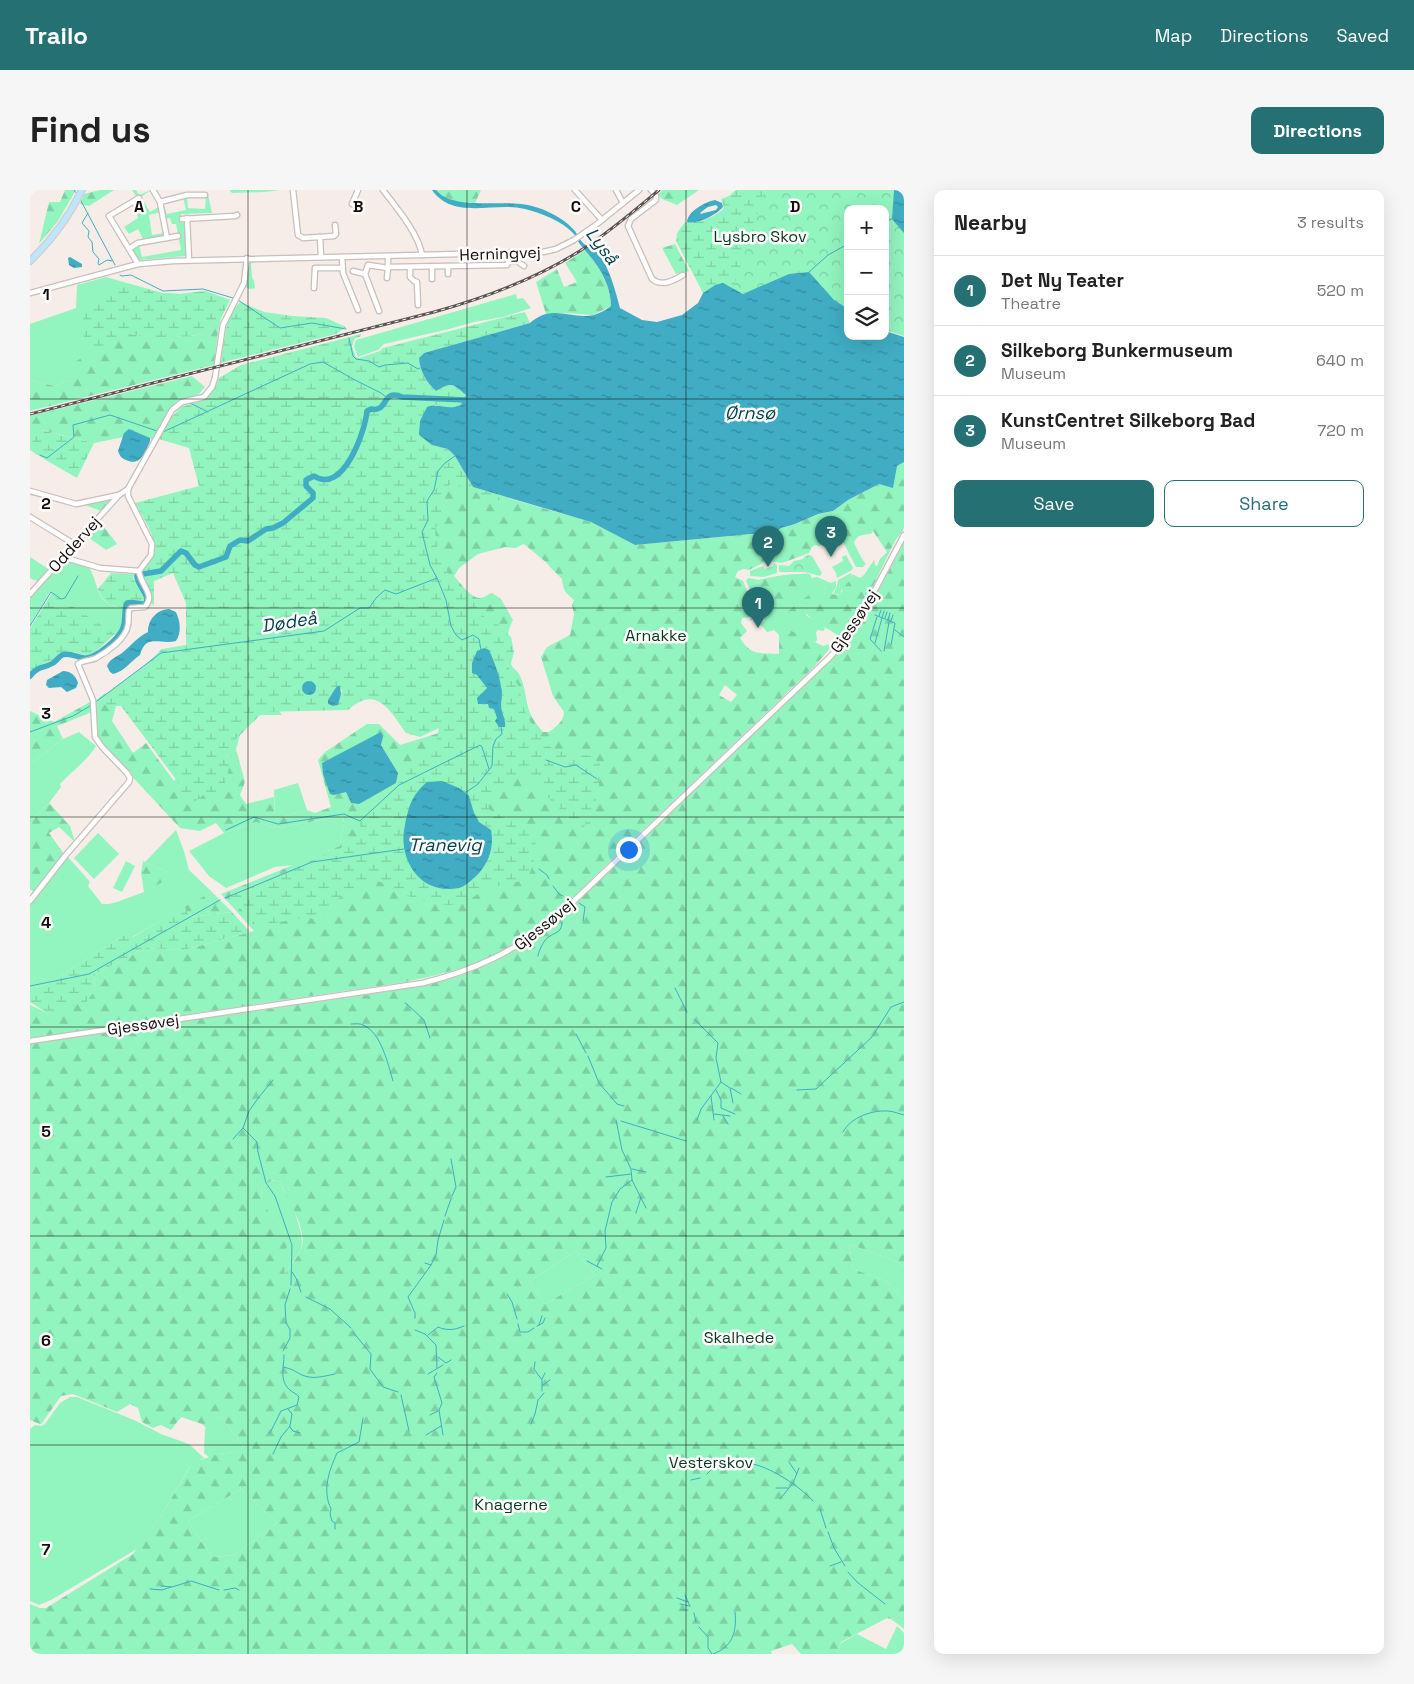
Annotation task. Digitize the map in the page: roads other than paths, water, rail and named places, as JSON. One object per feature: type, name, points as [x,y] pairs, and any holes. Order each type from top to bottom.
[{"type":"main road","points":[[30,261],[70,214],[82,190]]},
{"type":"street","points":[[153,190],[160,202],[167,238]]},
{"type":"street","points":[[294,190],[300,237],[334,236],[336,234],[335,225]]},
{"type":"street","points":[[352,204],[358,190]]},
{"type":"street","points":[[383,190],[407,223],[421,248],[422,255]]},
{"type":"street","points":[[575,190],[602,220]]},
{"type":"street","points":[[616,190],[623,203]]},
{"type":"street","name":"Herningvej","points":[[30,294],[138,264],[247,258],[543,252],[556,249],[582,235],[639,190]]},
{"type":"street","points":[[651,190],[656,196],[656,200],[631,219],[628,229],[652,279],[666,283],[683,276]]},
{"type":"street","points":[[160,202],[199,192],[205,195]]},
{"type":"street","points":[[138,264],[109,216],[139,198]]},
{"type":"street","points":[[134,201],[140,211]]},
{"type":"street","points":[[189,260],[185,218],[237,215]]},
{"type":"street","points":[[130,248],[138,243],[178,236]]},
{"type":"street","points":[[320,237],[321,257]]},
{"type":"street","points":[[477,254],[477,265]]},
{"type":"street","points":[[387,278],[388,256]]},
{"type":"street","points":[[342,257],[343,268],[358,310]]},
{"type":"street","points":[[30,491],[76,504],[119,495],[128,489],[172,410],[182,402],[204,397],[212,387],[223,325],[226,315],[242,288],[246,276],[247,258]]},
{"type":"street","points":[[379,311],[365,274],[368,265],[388,268],[507,265],[510,261],[517,261],[524,266]]},
{"type":"street","points":[[432,266],[432,278]]},
{"type":"street","points":[[448,266],[448,274]]},
{"type":"street","points":[[410,267],[410,277],[417,282],[418,305]]},
{"type":"street","points":[[314,288],[315,268],[343,268]]},
{"type":"street","points":[[354,271],[365,274]]},
{"type":"street","points":[[30,901],[65,856],[129,782],[130,778],[102,748],[96,736],[93,700],[78,664],[81,661],[89,661],[95,658],[121,639],[126,631],[128,612],[131,608],[142,608],[148,605],[150,595],[140,577],[140,571],[151,555],[152,544],[128,496],[128,489]]},
{"type":"street","name":"Oddervej","points":[[30,594],[119,495]]},
{"type":"street","points":[[30,518],[74,544]]},
{"type":"street","name":"Gjessøvej","points":[[30,1041],[423,983],[473,969],[505,954],[556,918],[831,656],[866,608],[904,536]]},
{"type":"street","points":[[63,557],[86,562],[100,568],[140,571]]},
{"type":"water","name":"Ørnsø","points":[[432,190],[436,190],[444,197],[455,201],[521,204],[542,209],[559,217],[574,230],[585,245],[593,249],[603,260],[620,308],[642,320],[657,322],[682,315],[698,303],[703,293],[715,285],[723,283],[743,294],[789,274],[809,272],[834,300],[844,306],[844,340],[889,340],[889,332],[904,337],[904,462],[897,466],[893,488],[879,484],[848,500],[833,511],[818,514],[781,528],[776,532],[778,541],[776,541],[775,532],[771,535],[751,534],[635,545],[591,522],[473,487],[455,456],[448,449],[432,445],[419,435],[420,421],[427,407],[456,407],[461,405],[466,395],[452,385],[445,386],[436,391],[424,376],[419,358],[424,353],[530,323],[546,314],[594,315],[611,306],[611,299],[598,266],[574,234],[557,221],[525,209],[513,207],[463,208],[441,199]]},
{"type":"water","points":[[894,190],[904,190],[904,233],[892,219]]},
{"type":"water","points":[[715,200],[722,203],[723,207],[706,219],[691,223],[687,222],[690,214]],"holes":[[[716,205],[718,207],[716,210],[700,214],[708,207]]]},
{"type":"water","points":[[70,257],[82,264],[82,267],[74,268],[69,265],[68,258]]},
{"type":"water","points":[[129,429],[150,438],[144,454],[135,462],[123,458],[118,451],[124,433]]},
{"type":"water","points":[[169,609],[176,612],[179,623],[180,630],[176,641],[150,642],[146,644],[140,655],[124,669],[113,674],[110,672],[107,666],[113,658],[148,632],[149,623],[154,616],[160,611]]},
{"type":"water","points":[[484,648],[489,650],[499,676],[502,692],[501,707],[505,727],[499,727],[495,721],[497,718],[494,709],[489,708],[488,704],[478,704],[477,698],[487,688],[477,675],[472,673],[472,663],[477,651]]},
{"type":"water","points":[[63,671],[74,676],[78,683],[76,688],[67,692],[61,687],[49,688],[46,685],[47,680]]},
{"type":"water","points":[[306,681],[312,681],[316,688],[312,695],[306,695],[302,691],[302,685]]},
{"type":"water","points":[[337,686],[340,686],[341,694],[338,705],[333,706],[328,704],[328,700]]},
{"type":"water","points":[[381,732],[383,737],[381,745],[398,773],[396,783],[359,804],[351,803],[346,792],[330,794],[323,774],[322,763]]},
{"type":"water","name":"Tranevig","points":[[442,781],[459,788],[469,796],[479,822],[491,830],[492,845],[488,859],[474,878],[459,888],[445,889],[423,881],[408,862],[403,838],[408,812],[418,791],[427,782]]},
{"type":"waterway","points":[[74,190],[77,194]]},
{"type":"waterway","points":[[80,199],[115,265]]},
{"type":"waterway","points":[[88,213],[82,223],[89,231],[88,237],[92,242],[93,252],[99,259],[98,263],[99,265],[107,260],[112,261]]},
{"type":"waterway","points":[[809,272],[828,255],[844,246]]},
{"type":"waterway","points":[[120,275],[131,275],[163,291],[203,289],[233,298]]},
{"type":"waterway","points":[[238,300],[280,328],[312,323],[346,329]]},
{"type":"waterway","points":[[349,338],[353,356],[356,359],[369,361],[379,367],[408,363],[418,369],[420,368]]},
{"type":"waterway","points":[[163,432],[310,364],[323,362],[387,398]]},
{"type":"waterway","points":[[30,676],[39,669],[50,665],[62,655],[68,654],[86,658],[101,652],[111,643],[120,634],[123,627],[127,603],[146,604],[145,593],[137,575],[161,571],[181,551],[186,553],[195,565],[199,567],[226,557],[230,546],[240,540],[248,541],[266,529],[283,523],[313,498],[313,493],[306,486],[306,480],[314,476],[325,480],[334,477],[343,469],[357,446],[367,411],[380,408],[388,398],[395,395],[465,400]]},
{"type":"waterway","points":[[190,403],[208,412]]},
{"type":"waterway","points":[[40,455],[47,458],[74,437],[73,425],[110,415],[157,431]]},
{"type":"waterway","name":"Dødeå","points":[[97,701],[161,653],[324,631],[360,608],[369,608],[385,590],[396,594],[437,578],[430,565],[422,532],[428,520],[427,501],[434,490],[438,471],[455,456]]},
{"type":"waterway","points":[[30,626],[51,592],[61,599],[65,598],[78,576]]},
{"type":"waterway","points":[[437,578],[446,600],[451,626],[456,635],[462,640],[473,635],[479,639],[481,650]]},
{"type":"waterway","points":[[879,616],[881,610]]},
{"type":"waterway","points":[[875,643],[884,611]]},
{"type":"waterway","points":[[885,618],[887,612]]},
{"type":"waterway","points":[[888,620],[890,613]]},
{"type":"waterway","points":[[875,615],[895,623],[891,645]]},
{"type":"waterway","points":[[891,621],[893,615]]},
{"type":"waterway","points":[[877,617],[870,639],[881,651]]},
{"type":"waterway","points":[[884,651],[889,622]]},
{"type":"waterway","points":[[895,630],[904,637]]},
{"type":"waterway","name":"Dødeå","points":[[30,732],[73,716],[90,706]]},
{"type":"waterway","points":[[465,793],[478,784],[492,766],[493,746],[496,739],[502,734],[501,726]]},
{"type":"waterway","points":[[226,830],[254,817],[278,824],[344,814],[360,821],[399,785],[480,745],[489,769]]},
{"type":"waterway","points":[[546,760],[565,767],[576,765],[597,779]]},
{"type":"waterway","points":[[225,898],[312,862],[404,849]]},
{"type":"waterway","points":[[539,869],[549,879]]},
{"type":"waterway","points":[[553,886],[563,896]]},
{"type":"waterway","points":[[30,986],[89,974],[220,900]]},
{"type":"waterway","points":[[579,903],[585,907],[583,921]]},
{"type":"waterway","points":[[538,956],[544,942],[548,937],[560,930],[562,922]]},
{"type":"waterway","points":[[675,988],[687,1012]]},
{"type":"waterway","points":[[797,1090],[816,1089],[872,1037],[891,1007],[904,1002]]},
{"type":"waterway","points":[[409,1006],[424,1020],[430,1038]]},
{"type":"waterway","points":[[694,1019],[718,1043],[716,1058],[721,1082],[701,1109],[697,1120]]},
{"type":"waterway","points":[[351,1024],[362,1024],[375,1034],[383,1049],[393,1081]]},
{"type":"waterway","points":[[576,1034],[586,1053]]},
{"type":"waterway","points":[[588,1056],[599,1083],[617,1104],[624,1106]]},
{"type":"waterway","points":[[233,1139],[243,1128],[249,1111],[273,1080]]},
{"type":"waterway","points":[[721,1082],[730,1088],[733,1103]]},
{"type":"waterway","points":[[731,1088],[741,1094]]},
{"type":"waterway","points":[[716,1090],[721,1100],[721,1108],[735,1114]]},
{"type":"waterway","points":[[711,1096],[714,1120]]},
{"type":"waterway","points":[[843,1132],[851,1122],[869,1113],[892,1111],[904,1115]]},
{"type":"waterway","points":[[714,1114],[730,1116]]},
{"type":"waterway","points":[[723,1116],[728,1124]]},
{"type":"waterway","points":[[616,1120],[622,1150],[631,1169],[632,1180],[646,1208]]},
{"type":"waterway","points":[[621,1121],[686,1141]]},
{"type":"waterway","points":[[243,1128],[257,1142],[266,1183],[275,1196],[292,1245],[291,1285]]},
{"type":"waterway","points":[[451,1159],[456,1187],[452,1196]]},
{"type":"waterway","points":[[632,1169],[646,1172]]},
{"type":"waterway","points":[[606,1177],[631,1174]]},
{"type":"waterway","points":[[597,1266],[606,1248],[605,1231],[612,1202],[620,1189],[632,1180]]},
{"type":"waterway","points":[[636,1213],[641,1197]]},
{"type":"waterway","points":[[445,1216],[451,1199]]},
{"type":"waterway","points":[[415,1318],[415,1313],[408,1297],[436,1255],[444,1220]]},
{"type":"waterway","points":[[587,1261],[602,1269]]},
{"type":"waterway","points":[[425,1263],[431,1265]]},
{"type":"waterway","points":[[292,1272],[301,1292]]},
{"type":"waterway","points":[[283,1351],[290,1338],[290,1329],[286,1323],[285,1305],[290,1289]]},
{"type":"waterway","points":[[507,1294],[512,1302],[517,1319]]},
{"type":"waterway","points":[[306,1297],[330,1309],[351,1328]]},
{"type":"waterway","points":[[539,1325],[542,1316]]},
{"type":"waterway","points":[[537,1326],[543,1323],[545,1318]]},
{"type":"waterway","points":[[518,1324],[520,1332],[528,1332],[534,1328]]},
{"type":"waterway","points":[[428,1335],[438,1327],[451,1330],[464,1326]]},
{"type":"waterway","points":[[415,1330],[425,1334],[436,1345],[437,1368]]},
{"type":"waterway","points":[[353,1332],[371,1354],[370,1369],[383,1387],[398,1392]]},
{"type":"waterway","points":[[270,1433],[281,1411],[297,1405],[299,1397],[284,1382],[284,1355]]},
{"type":"waterway","points":[[438,1357],[446,1363],[451,1360]]},
{"type":"waterway","points":[[535,1362],[534,1369],[542,1380],[542,1391]]},
{"type":"waterway","points":[[428,1374],[443,1365]]},
{"type":"waterway","points":[[283,1367],[310,1377],[335,1374]]},
{"type":"waterway","points":[[437,1373],[434,1377],[442,1403],[439,1410],[443,1435]]},
{"type":"waterway","points":[[542,1379],[545,1373]]},
{"type":"waterway","points":[[543,1385],[550,1380]]},
{"type":"waterway","points":[[531,1424],[538,1400],[544,1393]]},
{"type":"waterway","points":[[401,1395],[409,1431]]},
{"type":"waterway","points":[[273,1454],[281,1437],[290,1426],[292,1414],[288,1409]]},
{"type":"waterway","points":[[430,1415],[438,1411]]},
{"type":"waterway","points":[[335,1529],[327,1495],[329,1474],[337,1453],[359,1442],[363,1418]]},
{"type":"waterway","points":[[426,1435],[441,1426]]},
{"type":"waterway","points":[[290,1427],[293,1431],[300,1433]]},
{"type":"waterway","points":[[789,1462],[797,1474]]},
{"type":"waterway","points":[[707,1474],[718,1463],[757,1465],[787,1480],[802,1490],[813,1501]]},
{"type":"waterway","points":[[780,1499],[793,1483],[799,1468]]},
{"type":"waterway","points":[[691,1480],[700,1478]]},
{"type":"waterway","points":[[776,1488],[788,1488]]},
{"type":"waterway","points":[[820,1509],[826,1528]]},
{"type":"waterway","points":[[828,1532],[834,1548],[845,1566]]},
{"type":"waterway","points":[[830,1566],[841,1562]]},
{"type":"waterway","points":[[848,1572],[857,1582],[885,1604]]},
{"type":"waterway","points":[[161,1586],[172,1587],[191,1581],[219,1590]]},
{"type":"waterway","points":[[150,1589],[162,1590],[171,1587]]},
{"type":"waterway","points":[[224,1590],[235,1588],[239,1590]]},
{"type":"waterway","points":[[685,1595],[690,1606]]},
{"type":"waterway","points":[[677,1598],[688,1602]]},
{"type":"waterway","points":[[680,1604],[689,1606]]},
{"type":"waterway","points":[[681,1610],[688,1610]]},
{"type":"waterway","points":[[713,1654],[725,1647],[732,1638],[735,1626],[735,1612]]},
{"type":"waterway","points":[[694,1613],[696,1622]]},
{"type":"waterway","points":[[699,1627],[708,1637],[708,1648],[712,1654]]},
{"type":"railway","points":[[30,414],[434,312],[474,300],[513,286],[568,258],[614,227],[659,190]]},
{"type":"place","name":"KunstCentret Silkeborg Bad","points":[[831,557]]},
{"type":"place","name":"Silkeborg Bunkermuseum","points":[[768,567]]},
{"type":"place","name":"Det Ny Teater","points":[[758,628]]},
{"type":"park label","name":"Lysbro Skov","points":[[760,236]]},
{"type":"park label","name":"Arnakke","points":[[656,635]]},
{"type":"park label","name":"Skalhede","points":[[739,1337]]},
{"type":"park label","name":"Vesterskov","points":[[711,1462]]},
{"type":"park label","name":"Knagerne","points":[[511,1504]]},
{"type":"water label","name":"Lyså","points":[[602,246]]}]
